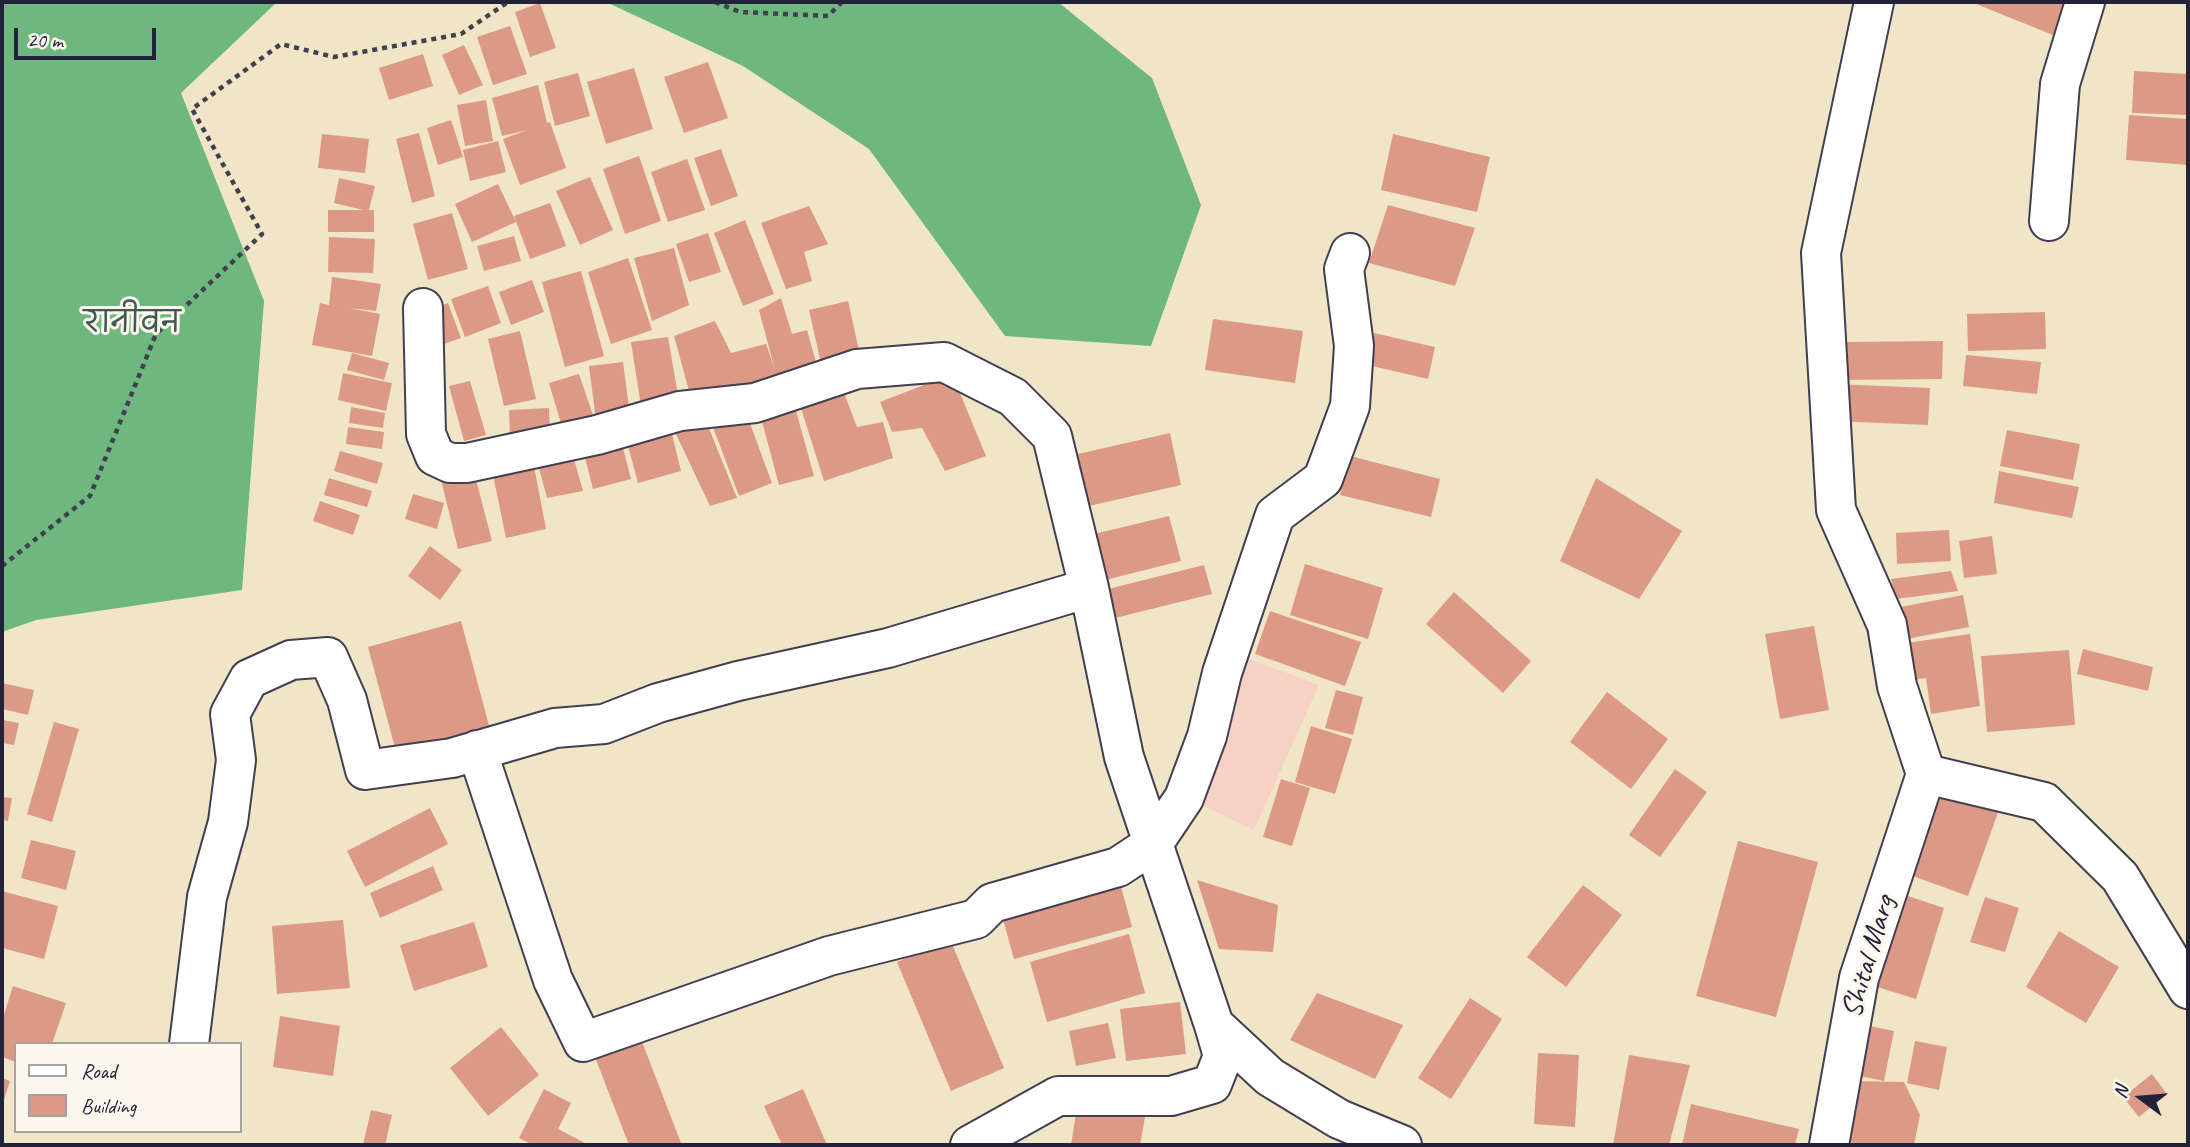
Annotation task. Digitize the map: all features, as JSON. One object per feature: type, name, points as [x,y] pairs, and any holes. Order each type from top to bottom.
[{"type":"street","points":[[1874,2],[1821,253],[1836,510],[1887,625],[1896,686],[1926,774],[2044,802],[2120,877],[2188,989]]},
{"type":"street","points":[[2049,221],[2060,84],[2085,2]]},
{"type":"street","points":[[477,750],[553,981],[583,1042],[829,956],[976,919],[992,903],[1118,867],[1153,844],[1184,798],[1207,736],[1222,673],[1275,515],[1323,479],[1350,406],[1354,346],[1344,269],[1350,253]]},
{"type":"street","points":[[423,308],[426,434],[435,456],[450,463],[467,463],[597,435],[680,411],[755,402],[857,369],[944,362],[1013,397],[1052,436],[1089,588],[1124,757],[1223,1056],[1212,1084],[1171,1096],[1058,1096],[970,1145]]},
{"type":"street","points":[[189,1042],[207,897],[228,822],[236,760],[230,713],[249,679],[291,660],[328,657],[347,700],[365,770],[452,758],[555,728],[604,724],[658,703],[737,681],[888,648],[1089,588]]},
{"type":"street","name":"Shital Marg","points":[[1829,1145],[1859,978],[1926,774]]},
{"type":"street","points":[[1214,1025],[1270,1077],[1339,1119],[1402,1145]]},
{"type":"path","points":[[2,566],[90,496],[156,334],[262,234],[192,109],[281,44],[334,57],[461,34],[508,2]]},
{"type":"path","points":[[715,2],[740,12],[828,16],[842,2]]},
{"type":"shaded area","points":[[1236,654],[1319,685],[1254,830],[1191,800]]},
{"type":"green space","name":"रानीवन","points":[[2,2],[277,2],[181,93],[264,301],[242,590],[36,620],[2,632]]},
{"type":"green space","points":[[606,2],[1058,2],[1152,78],[1201,205],[1151,346],[1005,336],[869,149],[743,66]]},
{"type":"building","points":[[2067,2],[2063,39],[1976,4]]},
{"type":"building","points":[[540,3],[556,48],[530,57],[515,12]]},
{"type":"building","points":[[510,26],[527,74],[493,85],[477,37]]},
{"type":"building","points":[[464,45],[483,85],[459,95],[442,55]]},
{"type":"building","points":[[423,54],[433,86],[389,100],[379,68]]},
{"type":"building","points":[[708,62],[728,118],[684,133],[664,77]]},
{"type":"building","points":[[634,68],[653,129],[606,144],[587,82]]},
{"type":"building","points":[[2134,71],[2188,74],[2188,115],[2132,113]]},
{"type":"building","points":[[578,73],[590,116],[555,126],[544,82]]},
{"type":"building","points":[[538,85],[547,123],[550,122],[566,168],[520,185],[503,139],[527,130],[502,136],[492,98]]},
{"type":"building","points":[[486,100],[493,141],[465,146],[457,105]]},
{"type":"building","points":[[2129,115],[2188,119],[2188,165],[2126,160]]},
{"type":"building","points":[[451,120],[463,157],[438,165],[427,128]]},
{"type":"building","points":[[419,133],[435,196],[412,203],[396,139]]},
{"type":"building","points":[[322,134],[369,139],[365,173],[318,168]]},
{"type":"building","points":[[1393,134],[1490,157],[1477,212],[1381,190]]},
{"type":"building","points":[[498,141],[506,172],[470,181],[463,150]]},
{"type":"building","points":[[721,149],[738,196],[711,206],[694,158]]},
{"type":"building","points":[[639,156],[661,221],[625,234],[603,169]]},
{"type":"building","points":[[687,159],[705,210],[668,222],[651,172]]},
{"type":"building","points":[[590,177],[613,230],[580,245],[556,191]]},
{"type":"building","points":[[339,178],[375,186],[369,210],[374,210],[374,232],[328,232],[328,210],[363,210],[334,203]]},
{"type":"building","points":[[498,184],[516,222],[472,242],[455,204]]},
{"type":"building","points":[[550,203],[566,246],[530,259],[514,216]]},
{"type":"building","points":[[1388,205],[1475,228],[1455,286],[1369,263]]},
{"type":"building","points":[[809,206],[828,244],[804,252],[812,281],[786,289],[761,223]]},
{"type":"building","points":[[452,213],[468,269],[428,280],[413,224]]},
{"type":"building","points":[[745,220],[774,294],[743,306],[714,233]]},
{"type":"building","points":[[708,233],[721,272],[689,282],[676,244]]},
{"type":"building","points":[[514,236],[521,261],[484,271],[477,246]]},
{"type":"building","points":[[329,237],[375,239],[373,273],[328,272]]},
{"type":"building","points":[[674,248],[689,305],[652,321],[634,258]]},
{"type":"building","points":[[628,258],[652,330],[611,344],[588,272]]},
{"type":"building","points":[[581,271],[604,356],[565,367],[542,282]]},
{"type":"building","points":[[332,277],[381,284],[376,311],[349,308],[380,314],[372,356],[312,345],[320,303],[329,305]]},
{"type":"building","points":[[532,280],[544,312],[511,325],[499,292]]},
{"type":"building","points":[[488,286],[501,323],[465,337],[451,299]]},
{"type":"building","points":[[781,298],[792,334],[807,330],[817,366],[694,409],[674,336],[715,321],[731,353],[766,344],[775,370],[759,310]]},
{"type":"building","points":[[848,301],[861,359],[822,368],[809,310]]},
{"type":"building","points":[[448,303],[461,338],[444,344],[430,310]]},
{"type":"building","points":[[2045,312],[2046,349],[1968,351],[1967,314]]},
{"type":"building","points":[[1213,319],[1303,331],[1295,383],[1205,370]]},
{"type":"building","points":[[520,331],[536,399],[504,406],[488,339]]},
{"type":"building","points":[[1374,333],[1435,347],[1428,379],[1368,365]]},
{"type":"building","points":[[668,337],[680,407],[642,413],[631,342]]},
{"type":"building","points":[[1943,341],[1942,379],[1845,380],[1846,342]]},
{"type":"building","points":[[352,353],[389,363],[384,380],[347,370]]},
{"type":"building","points":[[1966,355],[2041,362],[2037,394],[1963,386]]},
{"type":"building","points":[[623,362],[630,415],[596,420],[589,366]]},
{"type":"building","points":[[343,373],[392,383],[386,411],[338,400]]},
{"type":"building","points":[[579,374],[594,418],[562,427],[549,383]]},
{"type":"building","points":[[952,374],[986,456],[945,471],[922,428],[892,432],[880,402]]},
{"type":"building","points":[[470,381],[486,435],[464,441],[449,386]]},
{"type":"building","points":[[1834,384],[1930,388],[1928,425],[1833,421]]},
{"type":"building","points":[[843,390],[857,427],[883,422],[893,458],[824,481],[800,405]]},
{"type":"building","points":[[793,400],[814,476],[779,485],[759,410]]},
{"type":"building","points":[[351,407],[385,413],[383,428],[349,423]]},
{"type":"building","points":[[549,408],[550,434],[510,436],[509,410]]},
{"type":"building","points":[[745,410],[772,483],[739,496],[711,422]]},
{"type":"building","points":[[706,421],[737,498],[710,506],[674,430]]},
{"type":"building","points":[[348,427],[384,432],[382,449],[346,444]]},
{"type":"building","points":[[671,430],[681,471],[638,483],[627,442]]},
{"type":"building","points":[[2007,430],[2080,444],[2073,480],[2000,466]]},
{"type":"building","points":[[1170,433],[1181,485],[1089,506],[1078,454]]},
{"type":"building","points":[[620,436],[631,479],[593,489],[582,446]]},
{"type":"building","points":[[340,451],[383,463],[377,484],[334,471]]},
{"type":"building","points":[[572,452],[583,491],[547,498],[536,457]]},
{"type":"building","points":[[1350,456],[1440,479],[1431,517],[1340,495]]},
{"type":"building","points":[[533,461],[546,529],[506,538],[492,470]]},
{"type":"building","points":[[1999,471],[2079,487],[2072,518],[1994,503]]},
{"type":"building","points":[[474,472],[492,541],[458,549],[441,480]]},
{"type":"building","points":[[329,478],[372,491],[367,507],[324,495]]},
{"type":"building","points":[[1596,478],[1682,531],[1639,599],[1560,561]]},
{"type":"building","points":[[413,494],[444,503],[437,529],[405,519]]},
{"type":"building","points":[[320,501],[360,515],[353,535],[313,521]]},
{"type":"building","points":[[1169,516],[1181,561],[1097,582],[1086,536]]},
{"type":"building","points":[[1949,530],[1951,561],[1897,564],[1896,533]]},
{"type":"building","points":[[1992,536],[1997,574],[1964,578],[1959,541]]},
{"type":"building","points":[[430,546],[462,570],[440,600],[408,576]]},
{"type":"building","points":[[1305,564],[1383,588],[1368,639],[1290,615]]},
{"type":"building","points":[[1204,565],[1212,594],[1111,619],[1104,590]]},
{"type":"building","points":[[1951,571],[1958,591],[1896,599],[1891,579]]},
{"type":"building","points":[[1454,592],[1531,661],[1503,693],[1426,624]]},
{"type":"building","points":[[1963,595],[1969,627],[1891,642],[1885,610]]},
{"type":"building","points":[[1270,611],[1361,642],[1345,686],[1255,654]]},
{"type":"building","points":[[461,621],[491,733],[398,759],[368,647]]},
{"type":"building","points":[[1814,626],[1829,710],[1780,719],[1765,634]]},
{"type":"building","points":[[1970,634],[1980,706],[1931,714],[1926,678],[1897,682],[1892,645]]},
{"type":"building","points":[[2083,649],[2153,667],[2148,691],[2077,674]]},
{"type":"building","points":[[2069,650],[2075,725],[1987,732],[1981,656]]},
{"type":"building","points":[[2,683],[34,690],[28,715],[2,709]]},
{"type":"building","points":[[1336,690],[1363,697],[1353,735],[1325,728]]},
{"type":"building","points":[[1607,692],[1668,739],[1631,789],[1570,742]]},
{"type":"building","points":[[2,720],[19,723],[14,745],[2,743]]},
{"type":"building","points":[[54,722],[79,729],[52,822],[27,814]]},
{"type":"building","points":[[1311,726],[1352,739],[1335,794],[1295,782]]},
{"type":"building","points":[[1675,769],[1707,792],[1660,857],[1629,835]]},
{"type":"building","points":[[1281,779],[1310,788],[1292,846],[1263,837]]},
{"type":"building","points":[[1926,784],[1999,810],[1968,896],[1896,870]]},
{"type":"building","points":[[2,797],[12,798],[8,821],[2,820]]},
{"type":"building","points":[[430,808],[448,844],[365,887],[347,851]]},
{"type":"building","points":[[31,840],[76,851],[66,890],[21,878]]},
{"type":"building","points":[[1738,841],[1818,862],[1776,1017],[1696,996]]},
{"type":"building","points":[[433,866],[443,890],[380,918],[370,893]]},
{"type":"building","points":[[1117,872],[1132,927],[1014,959],[999,905]]},
{"type":"building","points":[[1197,880],[1278,905],[1273,952],[1219,949]]},
{"type":"building","points":[[1583,885],[1622,915],[1566,987],[1527,957]]},
{"type":"building","points":[[2,891],[58,906],[44,959],[2,948]]},
{"type":"building","points":[[1902,894],[1944,908],[1916,999],[1874,986]]},
{"type":"building","points":[[1985,897],[2019,908],[2005,952],[1970,942]]},
{"type":"building","points":[[343,920],[350,988],[277,994],[272,926]]},
{"type":"building","points":[[474,922],[488,967],[414,991],[400,945]]},
{"type":"building","points":[[2059,931],[2119,967],[2086,1023],[2026,987]]},
{"type":"building","points":[[1129,934],[1145,993],[1047,1022],[1030,962]]},
{"type":"building","points":[[950,939],[1004,1068],[951,1091],[897,962]]},
{"type":"building","points":[[13,986],[66,1003],[53,1042],[14,1042],[14,1061],[2,1057],[2,1021]]},
{"type":"building","points":[[1317,993],[1403,1025],[1375,1079],[1290,1040]]},
{"type":"building","points":[[1470,998],[1502,1019],[1451,1099],[1418,1078]]},
{"type":"building","points":[[1180,1002],[1186,1054],[1126,1061],[1120,1009]]},
{"type":"building","points":[[280,1016],[340,1026],[333,1076],[273,1067]]},
{"type":"building","points":[[1108,1023],[1116,1058],[1076,1066],[1069,1031]]},
{"type":"building","points":[[1860,1024],[1894,1031],[1884,1081],[1850,1074]]},
{"type":"building","points":[[501,1027],[539,1075],[488,1116],[450,1068]]},
{"type":"building","points":[[639,1034],[681,1143],[676,1145],[629,1145],[593,1052]]},
{"type":"building","points":[[1915,1041],[1947,1047],[1939,1090],[1907,1083]]},
{"type":"building","points":[[1538,1053],[1579,1055],[1575,1127],[1534,1124]]},
{"type":"building","points":[[1629,1055],[1690,1065],[1669,1145],[1613,1145]]},
{"type":"building","points":[[2152,1074],[2167,1094],[2139,1117],[2123,1097]]},
{"type":"building","points":[[2,1078],[10,1081],[2,1106]]},
{"type":"building","points":[[1849,1081],[1904,1082],[1920,1115],[1914,1145],[1864,1145],[1836,1139]]},
{"type":"building","points":[[544,1089],[571,1103],[558,1129],[589,1145],[533,1145],[519,1138]]},
{"type":"building","points":[[803,1089],[827,1145],[782,1145],[764,1106]]},
{"type":"building","points":[[1078,1101],[1146,1111],[1140,1145],[1071,1145]]},
{"type":"building","points":[[1691,1104],[1799,1129],[1795,1145],[1682,1145]]},
{"type":"building","points":[[371,1110],[392,1115],[385,1145],[363,1145]]}]
